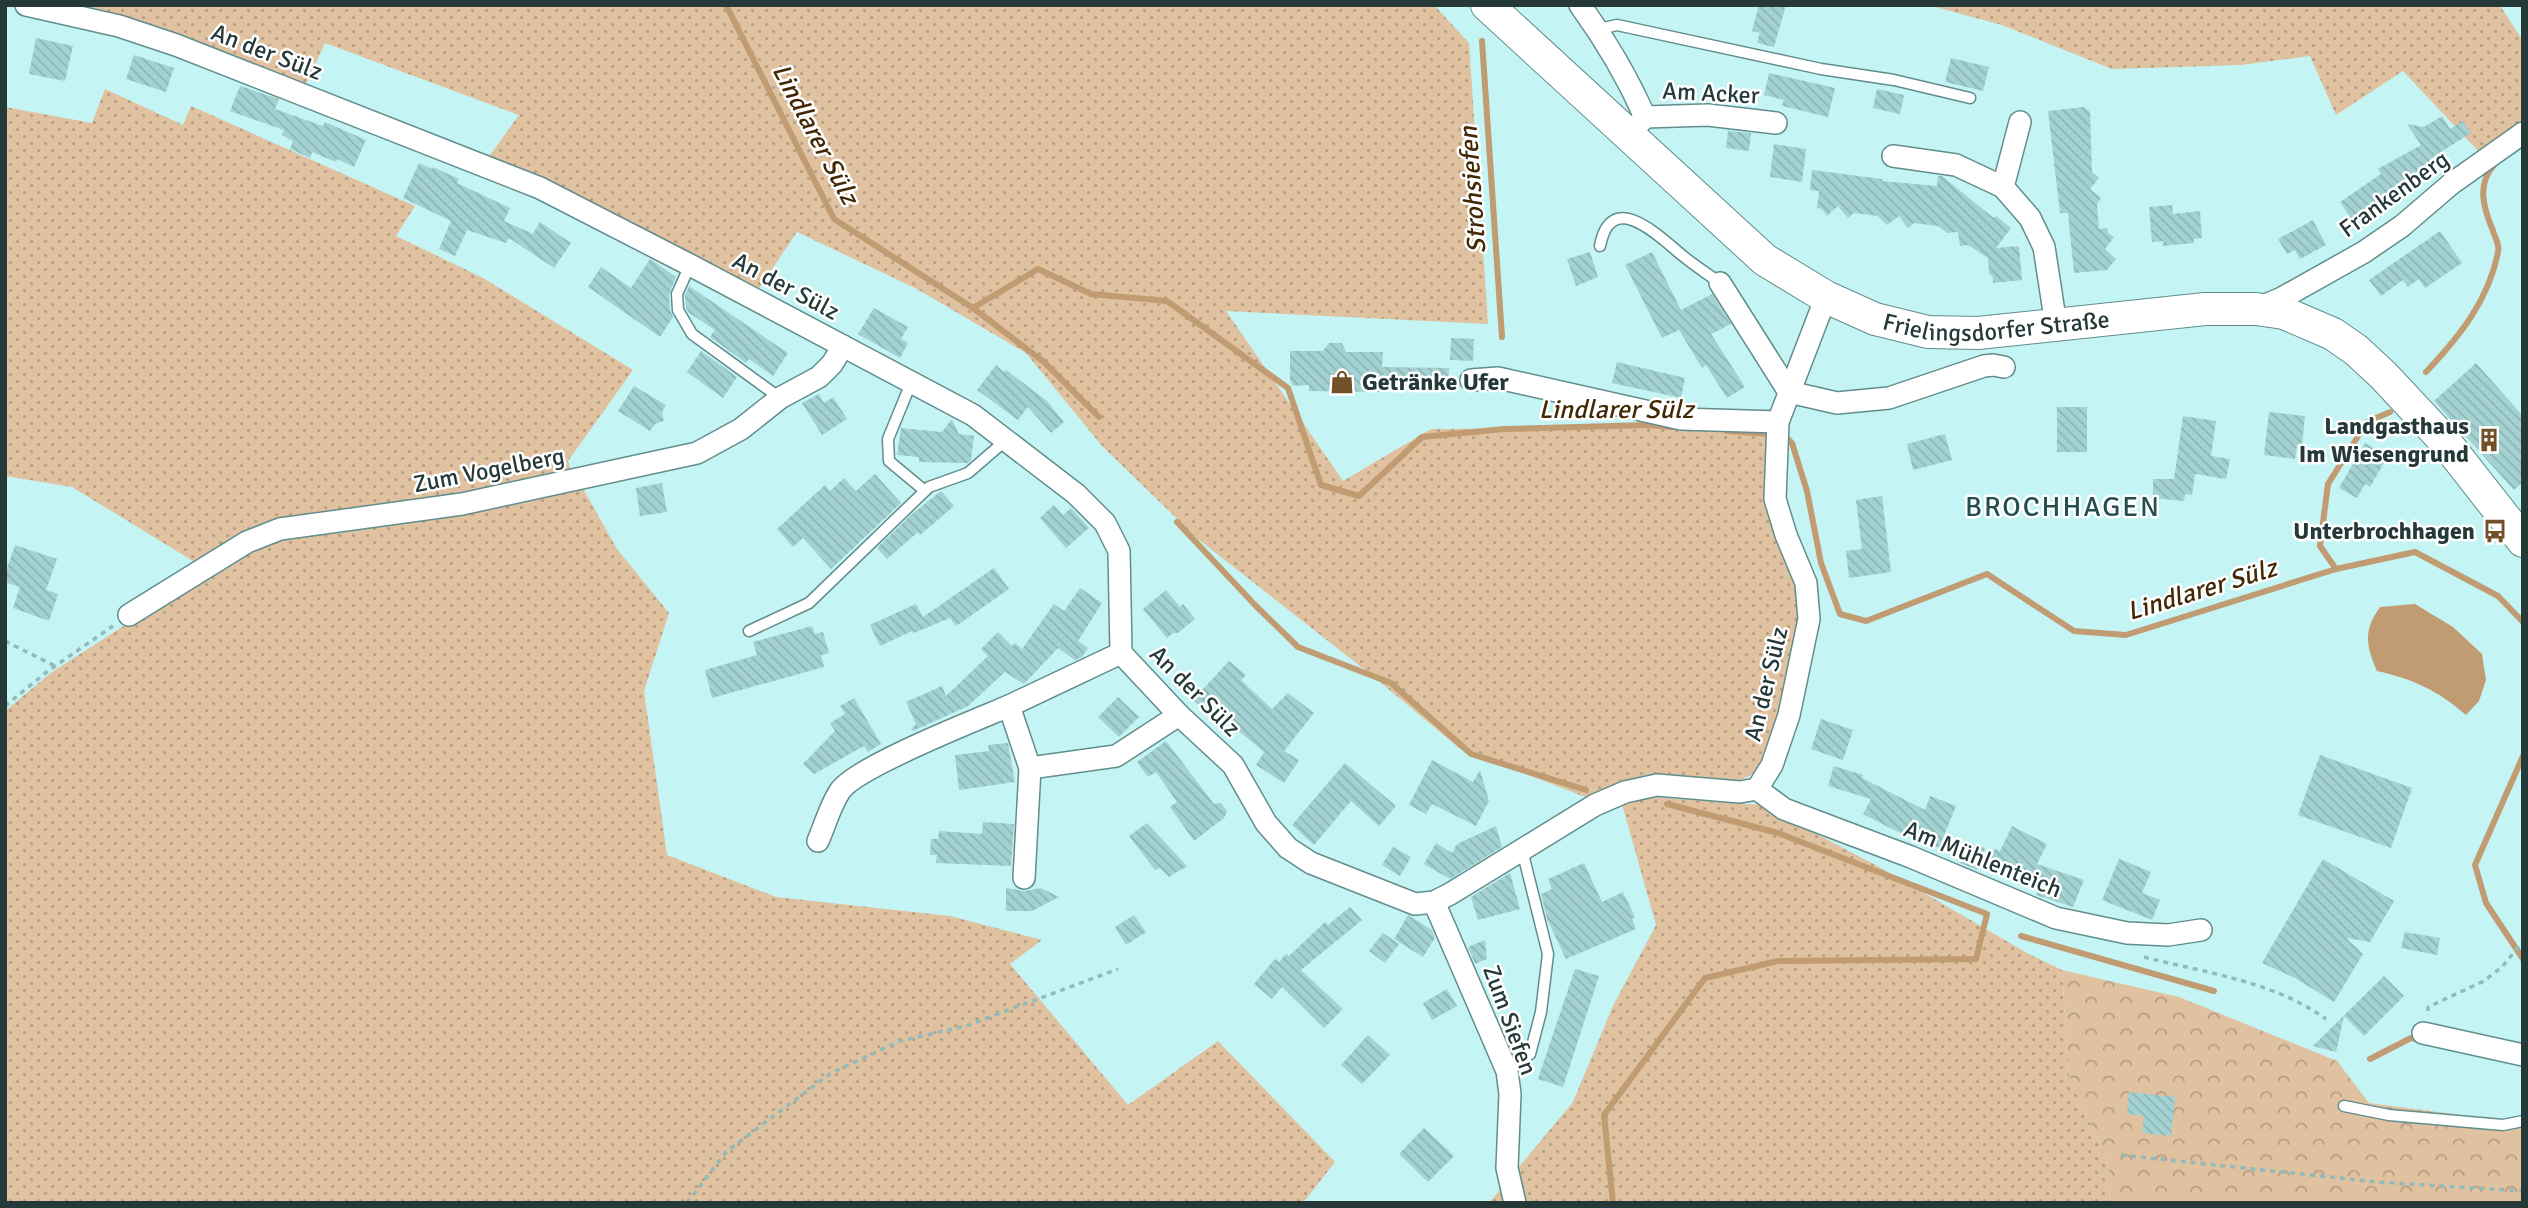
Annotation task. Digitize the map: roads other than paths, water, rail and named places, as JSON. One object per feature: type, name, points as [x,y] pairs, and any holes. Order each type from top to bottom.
[{"type":"main road","name":"Frielingsdorfer Straße","points":[[1487,5],[1636,127],[1765,260],[1826,297],[1875,319],[1928,332],[1978,333],[2205,309],[2256,309],[2284,313],[2333,334],[2356,349],[2443,439],[2523,541]]},
{"type":"street","name":"An der Sülz","points":[[26,5],[119,26],[202,54],[540,188],[973,415],[1076,494],[1105,523],[1119,551],[1121,653],[1179,715],[1233,765],[1266,823],[1288,848],[1311,863],[1415,904],[1434,902]]},
{"type":"street","name":"Am Acker","points":[[1580,5],[1620,65],[1636,127],[1708,115],[1776,123]]},
{"type":"street","points":[[2003,187],[2020,122]]},
{"type":"street","name":"Frankenberg","points":[[2256,309],[2282,298],[2364,252],[2402,226],[2451,184],[2523,133]]},
{"type":"street","points":[[1893,156],[1956,165],[2003,187],[2030,218],[2044,247],[2056,325]]},
{"type":"street","points":[[1720,283],[1789,392],[1837,404],[1889,398],[1984,366],[2004,367]]},
{"type":"street","name":"An der Sülz","points":[[1758,789],[1772,765],[1789,715],[1809,619],[1807,583],[1786,535],[1775,499],[1778,422],[1826,297]]},
{"type":"street","name":"Zum Vogelberg","points":[[129,615],[247,541],[271,532],[461,504],[690,455],[718,443],[741,429],[780,398],[819,377],[832,364],[843,346]]},
{"type":"street","points":[[1471,380],[1498,378],[1681,419],[1778,422]]},
{"type":"street","points":[[818,841],[840,792],[848,782],[884,761],[1121,653]]},
{"type":"street","points":[[1009,706],[1030,768],[1024,878]]},
{"type":"street","points":[[1030,768],[1116,756],[1179,715]]},
{"type":"street","points":[[1434,902],[1595,805],[1625,792],[1657,785],[1740,792],[1758,789]]},
{"type":"street","name":"Am Mühlenteich","points":[[1758,789],[1784,808],[1911,857],[2056,918],[2127,933],[2168,935],[2201,930]]},
{"type":"street","name":"Zum Siefen","points":[[1434,902],[1507,1071],[1510,1094],[1507,1168],[1515,1203]]},
{"type":"street","points":[[2426,1034],[2523,1055]]},
{"type":"lane","points":[[1598,29],[1617,25],[1821,69],[1894,80],[1970,98]]},
{"type":"lane","points":[[1600,246],[1603,232],[1612,222],[1622,219],[1635,220],[1660,235],[1720,283]]},
{"type":"lane","points":[[690,265],[677,294],[678,310],[692,334],[780,398]]},
{"type":"lane","points":[[911,383],[888,439],[889,461],[925,491]]},
{"type":"lane","points":[[749,631],[809,603],[929,487],[968,473],[1005,441]]},
{"type":"lane","points":[[1507,1071],[1530,1054],[1541,1012],[1548,954],[1522,850]]},
{"type":"lane","points":[[2344,1106],[2389,1115],[2503,1125],[2523,1121]]},
{"type":"waterway","name":"Lindlarer Sülz","points":[[726,5],[834,219],[973,308],[1038,269],[1091,294],[1167,301],[1288,388],[1321,485],[1359,496],[1422,437],[1504,429],[1648,425],[1671,427]]},
{"type":"waterway","name":"Strohsiefen","points":[[1482,41],[1502,337]]},
{"type":"waterway","points":[[2426,372],[2471,317],[2494,270],[2498,247],[2483,197],[2485,181],[2494,165]]},
{"type":"waterway","points":[[973,308],[1044,362],[1099,417]]},
{"type":"waterway","points":[[2336,569],[2320,546],[2328,484],[2367,422],[2390,412]]},
{"type":"waterway","name":"Lindlarer Sülz","points":[[1727,431],[1784,435],[1792,443],[1807,491],[1821,563],[1840,614],[1866,621],[1987,574],[2074,631],[2126,635],[2336,569],[2415,552],[2498,596],[2523,622]]},
{"type":"waterway","points":[[1177,522],[1298,647],[1391,683],[1471,754],[1586,790]]},
{"type":"waterway","name":"Lindlarer Sülz","points":[[2523,756],[2475,865],[2486,903],[2523,959]]},
{"type":"waterway","points":[[1613,1203],[1604,1115],[1705,978],[1778,961],[1976,959],[1987,914],[1778,833],[1667,804]]},
{"type":"waterway","points":[[2021,936],[2214,991]]},
{"type":"waterway","points":[[2370,1059],[2411,1038],[2422,1040]]},
{"type":"place","name":"Getränke Ufer","points":[[1342,382]]},
{"type":"place","name":"Landgasthaus Im Wiesengrund","points":[[2489,440]]},
{"type":"place","name":"Unterbrochhagen","points":[[2495,531]]},
{"type":"district","name":"BROCHHAGEN","points":[[2063,507]]}]
